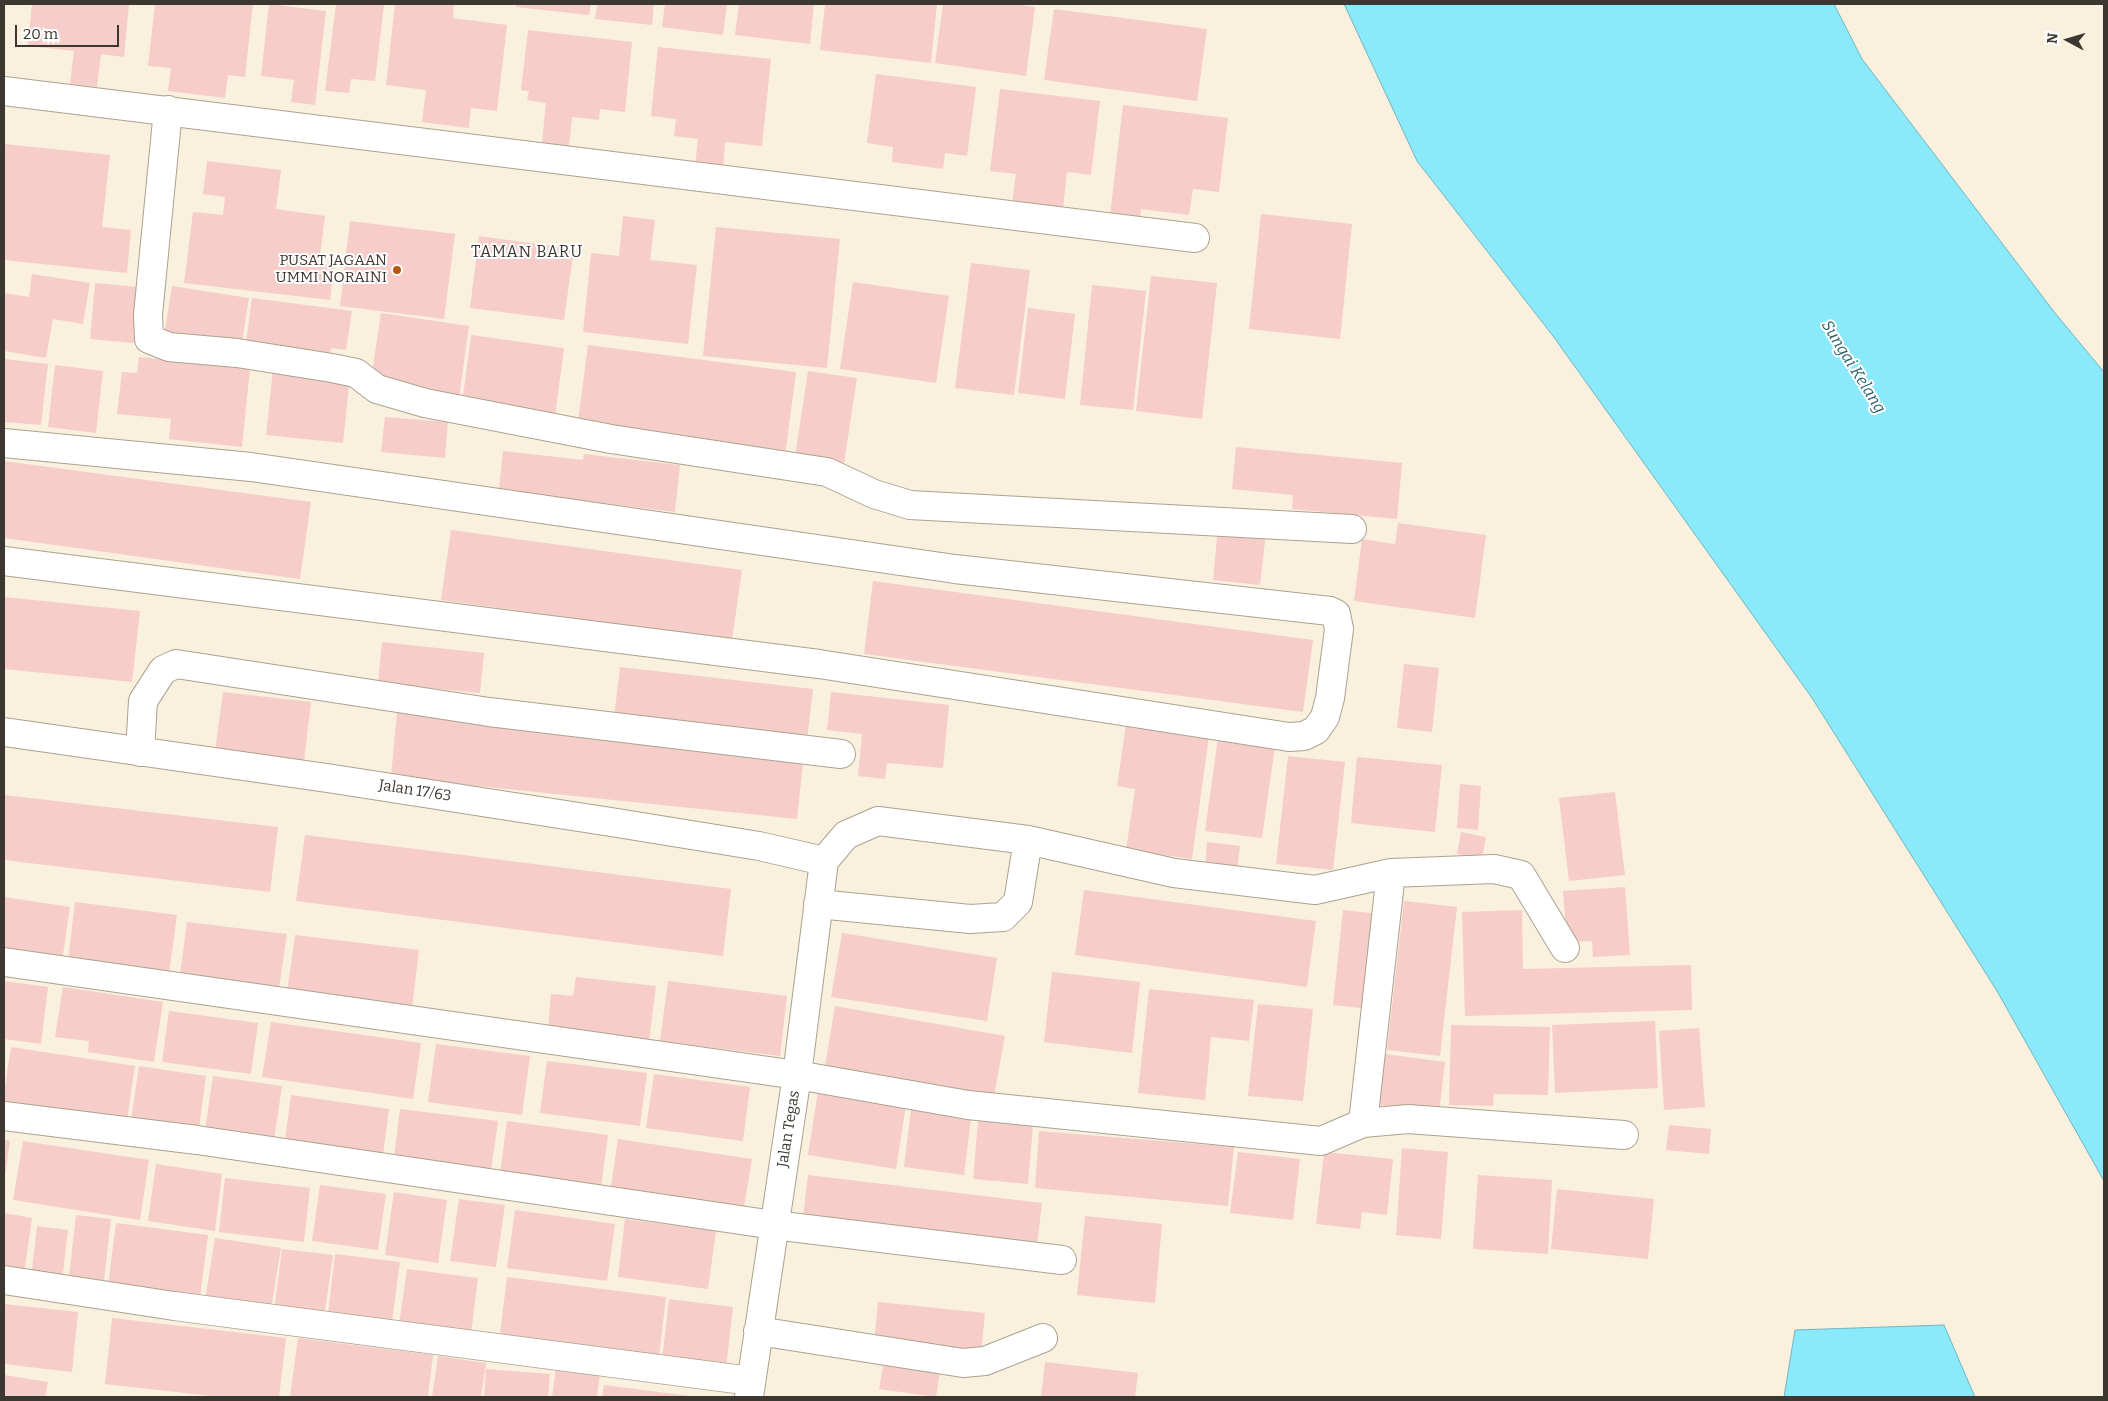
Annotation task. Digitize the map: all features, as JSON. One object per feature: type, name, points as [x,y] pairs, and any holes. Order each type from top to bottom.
[{"type":"street","points":[[4,91],[1195,238]]},
{"type":"street","points":[[168,110],[148,315],[149,339],[169,347],[238,352],[332,368],[356,373],[377,389],[425,403],[611,439],[828,472],[874,494],[910,505],[1352,529]]},
{"type":"street","points":[[4,443],[251,466],[955,569],[1330,611],[1336,614],[1339,629],[1330,698],[1325,717],[1316,730],[1304,736],[1289,737],[819,664],[4,561]]},
{"type":"street","points":[[140,752],[143,701],[163,670],[176,664],[489,712],[841,754]]},
{"type":"street","name":"Jalan 17/63","points":[[4,732],[327,778],[621,824],[759,846],[824,861]]},
{"type":"street","points":[[824,861],[846,835],[878,821],[1028,840],[1174,873],[1315,890],[1391,873],[1494,869],[1521,876],[1565,948]]},
{"type":"street","points":[[818,904],[970,919],[986,920],[1003,917],[1018,902],[1028,840]]},
{"type":"street","name":"Jalan Tegas","points":[[750,1389],[797,1075],[824,861]]},
{"type":"street","points":[[1363,1123],[1391,873]]},
{"type":"street","points":[[4,962],[797,1075],[968,1106],[1320,1141],[1363,1123],[1408,1119],[1624,1135]]},
{"type":"street","points":[[4,1116],[197,1140],[774,1225],[1062,1260]]},
{"type":"street","points":[[4,1280],[750,1389]]},
{"type":"street","points":[[758,1331],[963,1363],[986,1361],[1042,1338]]},
{"type":"water","name":"Sungai Kelang","points":[[1344,4],[1834,4],[1862,59],[2055,313],[2104,372],[2104,1181],[1997,991],[1812,698],[1553,336],[1417,161]]},
{"type":"water","points":[[1944,1325],[1975,1397],[1784,1397],[1795,1330]]},
{"type":"building","points":[[32,4],[129,4],[124,57],[101,54],[97,87],[70,84],[74,51],[28,46]]},
{"type":"building","points":[[155,4],[253,4],[245,77],[228,75],[225,98],[168,91],[171,68],[148,66]]},
{"type":"building","points":[[269,4],[326,11],[315,105],[291,102],[294,80],[261,76]]},
{"type":"building","points":[[336,4],[384,5],[375,81],[351,79],[349,93],[325,91]]},
{"type":"building","points":[[395,4],[454,4],[453,18],[507,25],[497,111],[471,108],[469,128],[422,122],[426,90],[386,85]]},
{"type":"building","points":[[516,4],[591,4],[589,15],[516,7]]},
{"type":"building","points":[[597,4],[654,4],[652,25],[595,19]]},
{"type":"building","points":[[665,4],[727,4],[723,35],[662,27]]},
{"type":"building","points":[[739,4],[814,4],[810,44],[735,35]]},
{"type":"building","points":[[825,4],[937,4],[931,63],[820,50]]},
{"type":"building","points":[[943,4],[1014,4],[1035,7],[1026,76],[935,63]]},
{"type":"building","points":[[1054,9],[1207,29],[1197,101],[1044,80]]},
{"type":"building","points":[[528,30],[632,42],[625,112],[600,109],[599,120],[572,117],[569,146],[542,143],[546,103],[527,100],[529,91],[521,90]]},
{"type":"building","points":[[658,47],[771,59],[762,146],[725,142],[723,169],[695,166],[698,139],[674,136],[676,119],[651,116]]},
{"type":"building","points":[[876,74],[976,87],[967,156],[945,153],[943,169],[892,162],[893,147],[867,143]]},
{"type":"building","points":[[1000,89],[1100,101],[1091,175],[1067,172],[1063,209],[1012,204],[1016,174],[990,171]]},
{"type":"building","points":[[1123,105],[1228,118],[1219,192],[1193,189],[1189,215],[1141,209],[1140,219],[1110,215]]},
{"type":"building","points":[[4,144],[110,155],[102,227],[131,230],[127,273],[4,260]]},
{"type":"building","points":[[207,161],[281,170],[276,209],[325,216],[319,263],[334,265],[330,300],[184,283],[193,212],[223,215],[225,197],[203,194]]},
{"type":"building","points":[[1261,214],[1352,224],[1340,339],[1249,329]]},
{"type":"building","points":[[623,216],[655,220],[650,260],[697,265],[688,344],[583,332],[591,253],[619,256]]},
{"type":"building","name":"PUSAT JAGAAN UMMI NORAINI","points":[[350,221],[455,234],[444,319],[340,306]]},
{"type":"building","points":[[716,227],[840,239],[827,368],[703,356]]},
{"type":"building","points":[[479,236],[574,249],[564,320],[470,308]]},
{"type":"building","points":[[971,263],[1030,270],[1014,395],[955,388]]},
{"type":"building","points":[[32,274],[90,283],[83,324],[53,319],[46,358],[4,351],[4,293],[29,297]]},
{"type":"building","points":[[1151,276],[1217,283],[1202,419],[1136,411]]},
{"type":"building","points":[[853,282],[949,296],[936,383],[840,369]]},
{"type":"building","points":[[95,283],[139,287],[134,343],[90,339]]},
{"type":"building","points":[[1092,285],[1146,291],[1133,410],[1080,405]]},
{"type":"building","points":[[172,286],[249,298],[241,348],[164,336]]},
{"type":"building","points":[[252,298],[352,311],[346,350],[331,348],[329,362],[245,350]]},
{"type":"building","points":[[1028,308],[1075,314],[1065,399],[1018,393]]},
{"type":"building","points":[[381,313],[469,326],[459,398],[371,380]]},
{"type":"building","points":[[471,335],[564,348],[555,416],[462,404]]},
{"type":"building","points":[[588,345],[796,372],[785,456],[577,429]]},
{"type":"building","points":[[139,357],[250,368],[242,447],[169,439],[171,419],[117,414],[122,372],[137,373]]},
{"type":"building","points":[[4,359],[48,364],[41,425],[4,422]]},
{"type":"building","points":[[55,365],[103,371],[96,433],[48,427]]},
{"type":"building","points":[[273,369],[350,377],[343,443],[266,435]]},
{"type":"building","points":[[808,371],[857,378],[844,463],[795,456]]},
{"type":"building","points":[[385,417],[448,422],[445,458],[381,452]]},
{"type":"building","points":[[1236,447],[1402,463],[1397,519],[1292,509],[1293,495],[1232,489]]},
{"type":"building","points":[[503,451],[583,460],[584,454],[680,465],[675,512],[499,490]]},
{"type":"building","points":[[4,461],[311,502],[300,579],[4,538]]},
{"type":"building","points":[[1398,523],[1486,535],[1475,618],[1354,601],[1362,539],[1395,544]]},
{"type":"building","points":[[1218,527],[1266,532],[1260,585],[1213,580]]},
{"type":"building","points":[[451,530],[742,570],[732,640],[441,600]]},
{"type":"building","points":[[873,581],[1313,640],[1303,712],[864,654]]},
{"type":"building","points":[[4,597],[140,611],[132,682],[4,669]]},
{"type":"building","points":[[382,642],[484,653],[480,693],[378,683]]},
{"type":"building","points":[[1404,664],[1439,668],[1432,732],[1397,728]]},
{"type":"building","points":[[620,667],[813,689],[807,740],[614,718]]},
{"type":"building","points":[[223,692],[311,702],[304,761],[215,751]]},
{"type":"building","points":[[831,692],[949,705],[943,768],[887,763],[885,779],[858,776],[862,734],[827,730]]},
{"type":"building","points":[[397,712],[804,754],[797,819],[391,777]]},
{"type":"building","points":[[1126,725],[1209,736],[1192,859],[1126,850],[1135,789],[1117,786]]},
{"type":"building","points":[[1218,737],[1275,746],[1262,838],[1205,831]]},
{"type":"building","points":[[1288,756],[1345,762],[1333,870],[1276,864]]},
{"type":"building","points":[[1357,757],[1442,765],[1435,832],[1351,823]]},
{"type":"building","points":[[1460,784],[1481,786],[1478,830],[1457,828]]},
{"type":"building","points":[[1615,792],[1625,875],[1569,881],[1559,798]]},
{"type":"building","points":[[4,795],[278,827],[270,892],[4,860]]},
{"type":"building","points":[[1461,832],[1486,837],[1482,859],[1457,854]]},
{"type":"building","points":[[305,835],[731,889],[723,956],[296,901]]},
{"type":"building","points":[[1207,842],[1240,846],[1237,870],[1205,867]]},
{"type":"building","points":[[1625,887],[1630,955],[1593,957],[1592,941],[1567,942],[1563,891]]},
{"type":"building","points":[[1084,890],[1316,921],[1307,987],[1075,955]]},
{"type":"building","points":[[4,897],[70,907],[62,961],[4,953]]},
{"type":"building","points":[[1404,901],[1457,907],[1440,1056],[1387,1050]]},
{"type":"building","points":[[75,902],[177,915],[169,974],[68,961]]},
{"type":"building","points":[[1343,910],[1379,914],[1369,1009],[1333,1005]]},
{"type":"building","points":[[1522,910],[1523,969],[1691,965],[1692,1010],[1465,1016],[1462,912]]},
{"type":"building","points":[[187,922],[287,934],[279,988],[180,975]]},
{"type":"building","points":[[842,933],[997,958],[987,1021],[831,997]]},
{"type":"building","points":[[295,935],[419,950],[412,1008],[287,992]]},
{"type":"building","points":[[1052,972],[1140,982],[1132,1053],[1044,1042]]},
{"type":"building","points":[[576,977],[656,986],[649,1041],[548,1029],[551,994],[573,996]]},
{"type":"building","points":[[4,981],[48,987],[41,1044],[4,1039]]},
{"type":"building","points":[[668,981],[787,996],[780,1056],[660,1041]]},
{"type":"building","points":[[63,987],[163,1002],[154,1062],[88,1052],[89,1041],[55,1037]]},
{"type":"building","points":[[1149,989],[1254,1000],[1249,1041],[1211,1037],[1205,1100],[1138,1093]]},
{"type":"building","points":[[1258,1004],[1313,1009],[1303,1101],[1248,1096]]},
{"type":"building","points":[[835,1006],[1005,1036],[994,1096],[825,1066]]},
{"type":"building","points":[[169,1011],[258,1023],[251,1074],[162,1062]]},
{"type":"building","points":[[1655,1021],[1658,1088],[1555,1093],[1552,1025]]},
{"type":"building","points":[[271,1022],[421,1043],[413,1099],[262,1077]]},
{"type":"building","points":[[1451,1025],[1550,1027],[1548,1095],[1494,1094],[1493,1106],[1449,1105]]},
{"type":"building","points":[[1699,1028],[1705,1107],[1664,1110],[1659,1031]]},
{"type":"building","points":[[436,1044],[530,1056],[522,1115],[428,1102]]},
{"type":"building","points":[[11,1047],[135,1066],[126,1127],[4,1108],[4,1093]]},
{"type":"building","points":[[1385,1054],[1445,1062],[1439,1113],[1378,1105]]},
{"type":"building","points":[[547,1061],[647,1073],[640,1126],[540,1113]]},
{"type":"building","points":[[139,1066],[206,1076],[198,1136],[130,1127]]},
{"type":"building","points":[[654,1074],[750,1087],[743,1141],[646,1128]]},
{"type":"building","points":[[213,1076],[282,1086],[273,1147],[204,1137]]},
{"type":"building","points":[[818,1091],[906,1105],[896,1169],[808,1155]]},
{"type":"building","points":[[291,1095],[389,1109],[382,1162],[284,1148]]},
{"type":"building","points":[[400,1109],[498,1121],[490,1178],[393,1165]]},
{"type":"building","points":[[911,1109],[971,1118],[964,1175],[904,1167]]},
{"type":"building","points":[[507,1121],[608,1135],[600,1194],[499,1180]]},
{"type":"building","points":[[978,1121],[1033,1126],[1028,1184],[973,1179]]},
{"type":"building","points":[[1669,1125],[1711,1129],[1709,1154],[1666,1150]]},
{"type":"building","points":[[1039,1131],[1234,1147],[1228,1206],[1035,1188]]},
{"type":"building","points":[[618,1139],[752,1159],[743,1213],[610,1193]]},
{"type":"building","points":[[4,1140],[10,1141],[5,1177],[4,1177]]},
{"type":"building","points":[[23,1141],[149,1160],[140,1220],[13,1200]]},
{"type":"building","points":[[1402,1148],[1448,1152],[1441,1239],[1396,1235]]},
{"type":"building","points":[[1238,1152],[1300,1159],[1293,1220],[1230,1213]]},
{"type":"building","points":[[1324,1152],[1393,1159],[1387,1215],[1362,1212],[1360,1229],[1316,1224]]},
{"type":"building","points":[[156,1164],[222,1174],[215,1231],[148,1221]]},
{"type":"building","points":[[808,1175],[1042,1203],[1037,1245],[803,1217]]},
{"type":"building","points":[[1478,1175],[1552,1180],[1548,1254],[1473,1249]]},
{"type":"building","points":[[225,1178],[310,1188],[304,1242],[219,1232]]},
{"type":"building","points":[[320,1185],[386,1194],[378,1250],[312,1241]]},
{"type":"building","points":[[1557,1189],[1654,1199],[1648,1259],[1551,1249]]},
{"type":"building","points":[[394,1192],[447,1200],[438,1263],[385,1255]]},
{"type":"building","points":[[459,1199],[505,1205],[496,1267],[450,1261]]},
{"type":"building","points":[[515,1210],[615,1224],[607,1281],[507,1268]]},
{"type":"building","points":[[4,1213],[32,1218],[24,1274],[4,1270]]},
{"type":"building","points":[[76,1215],[111,1219],[103,1289],[68,1286]]},
{"type":"building","points":[[1085,1216],[1162,1224],[1155,1303],[1077,1295]]},
{"type":"building","points":[[625,1219],[716,1231],[708,1289],[618,1277]]},
{"type":"building","points":[[116,1223],[208,1235],[200,1298],[108,1286]]},
{"type":"building","points":[[37,1226],[68,1230],[62,1282],[31,1278]]},
{"type":"building","points":[[215,1238],[281,1248],[271,1309],[205,1300]]},
{"type":"building","points":[[282,1249],[333,1255],[324,1318],[274,1311]]},
{"type":"building","points":[[335,1254],[400,1262],[391,1329],[327,1322]]},
{"type":"building","points":[[407,1269],[478,1278],[471,1334],[399,1325]]},
{"type":"building","points":[[507,1277],[666,1297],[658,1366],[500,1334]]},
{"type":"building","points":[[669,1299],[733,1307],[726,1368],[662,1360]]},
{"type":"building","points":[[878,1302],[985,1313],[981,1354],[874,1343]]},
{"type":"building","points":[[4,1304],[78,1312],[72,1372],[4,1364]]},
{"type":"building","points":[[112,1318],[286,1338],[279,1397],[221,1397],[105,1384]]},
{"type":"building","points":[[298,1338],[433,1355],[428,1397],[290,1397]]},
{"type":"building","points":[[438,1356],[486,1363],[481,1397],[432,1397]]},
{"type":"building","points":[[884,1361],[940,1372],[936,1397],[879,1389]]},
{"type":"building","points":[[1045,1362],[1138,1373],[1135,1397],[1041,1397]]},
{"type":"building","points":[[556,1368],[600,1373],[597,1397],[552,1397]]},
{"type":"building","points":[[486,1369],[550,1374],[548,1397],[484,1397]]},
{"type":"building","points":[[4,1375],[48,1382],[45,1397],[4,1397]]},
{"type":"building","points":[[604,1385],[690,1396],[690,1397],[602,1397]]},
{"type":"place","name":"PUSAT JAGAAN UMMI NORAINI","points":[[397,270]]},
{"type":"district","name":"TAMAN BARU","points":[[527,253]]}]
